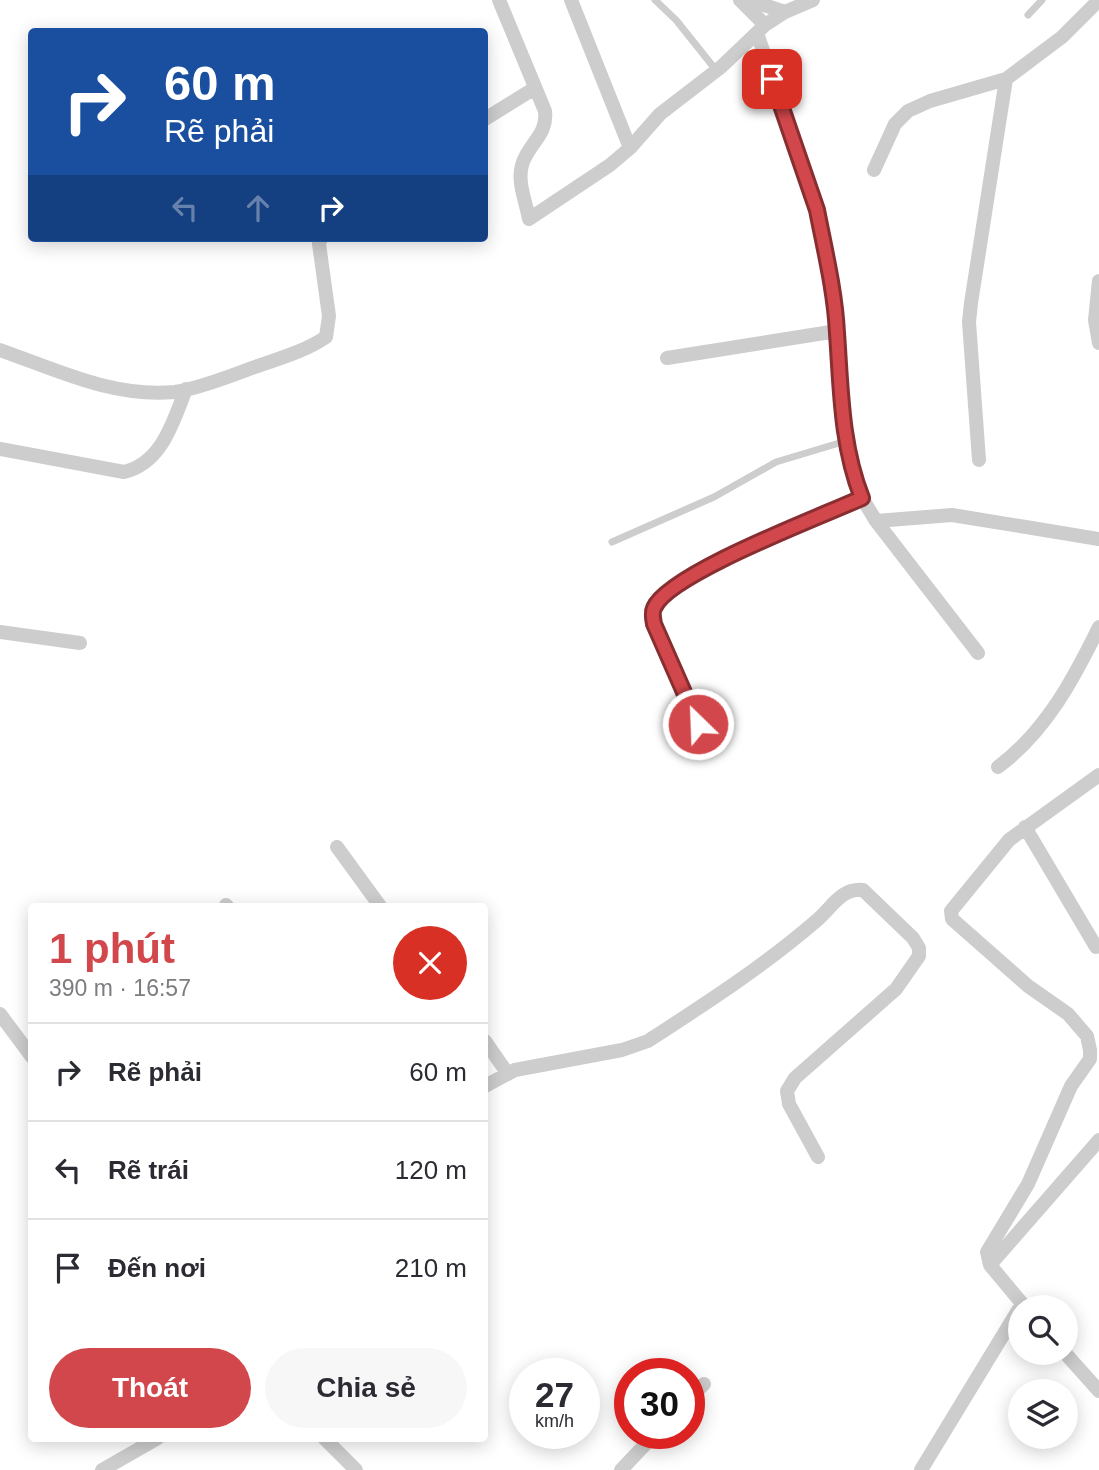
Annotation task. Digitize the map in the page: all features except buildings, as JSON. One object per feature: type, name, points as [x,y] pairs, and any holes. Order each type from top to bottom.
[{"type":"street","points":[[571,0],[630,148]]},
{"type":"street","points":[[740,0],[761,29],[817,210],[829,269],[851,471],[862,498],[876,521],[978,653]]},
{"type":"street","points":[[749,0],[785,12]]},
{"type":"street","points":[[502,1],[545,111],[545,127],[527,152],[521,166],[520,178],[529,219],[610,165],[630,148],[660,114],[716,71],[761,29],[785,12],[813,0]]},
{"type":"street","points":[[874,170],[895,124],[908,111],[930,101],[1006,79],[1062,37],[1098,0]]},
{"type":"street","points":[[979,460],[969,322],[1006,79]]},
{"type":"street","points":[[488,117],[535,88]]},
{"type":"street","points":[[0,350],[119,391],[176,392],[186,389],[313,346],[326,337],[328,316],[320,242]]},
{"type":"street","points":[[1099,281],[1095,320],[1099,343]]},
{"type":"street","points":[[667,358],[837,331]]},
{"type":"street","points":[[0,449],[124,472],[136,469],[161,445],[172,426],[186,389]]},
{"type":"street","points":[[698,724],[654,624],[653,609],[658,602],[692,574],[862,498]]},
{"type":"street","points":[[876,521],[952,515],[1099,539]]},
{"type":"street","points":[[998,767],[1019,751],[1053,711],[1078,670],[1099,627]]},
{"type":"street","points":[[0,632],[80,643]]},
{"type":"street","points":[[1014,1295],[990,1265],[987,1252],[1028,1184],[1071,1086],[1090,1059],[1087,1036],[1068,1014],[1028,986],[952,919],[951,911],[1009,840],[1025,827],[1096,783]]},
{"type":"street","points":[[1025,827],[1096,947]]},
{"type":"street","points":[[337,847],[378,903]]},
{"type":"street","points":[[488,1084],[515,1070],[635,1046],[648,1041],[784,948],[825,914],[843,894],[852,889],[863,890],[913,938],[919,948],[919,956],[895,989],[795,1078],[787,1091],[789,1104],[818,1157]]},
{"type":"street","points":[[0,1014],[28,1052]]},
{"type":"street","points":[[488,1045],[508,1074]]},
{"type":"street","points":[[990,1265],[1099,1140]]},
{"type":"street","points":[[921,1470],[1008,1330]]},
{"type":"street","points":[[1076,1365],[1099,1391]]},
{"type":"street","points":[[102,1470],[151,1442]]},
{"type":"street","points":[[328,1442],[356,1470]]},
{"type":"street","points":[[621,1470],[641,1449]]},
{"type":"lane","points":[[655,0],[676,20],[716,71]]},
{"type":"lane","points":[[1028,15],[1042,0]]},
{"type":"lane","points":[[612,542],[713,497],[776,462],[846,441]]},
{"type":"route","points":[[698,724],[654,624],[653,609],[663,595],[692,574],[862,498],[851,471],[846,441],[837,331],[829,269],[817,210],[772,79]]}]
